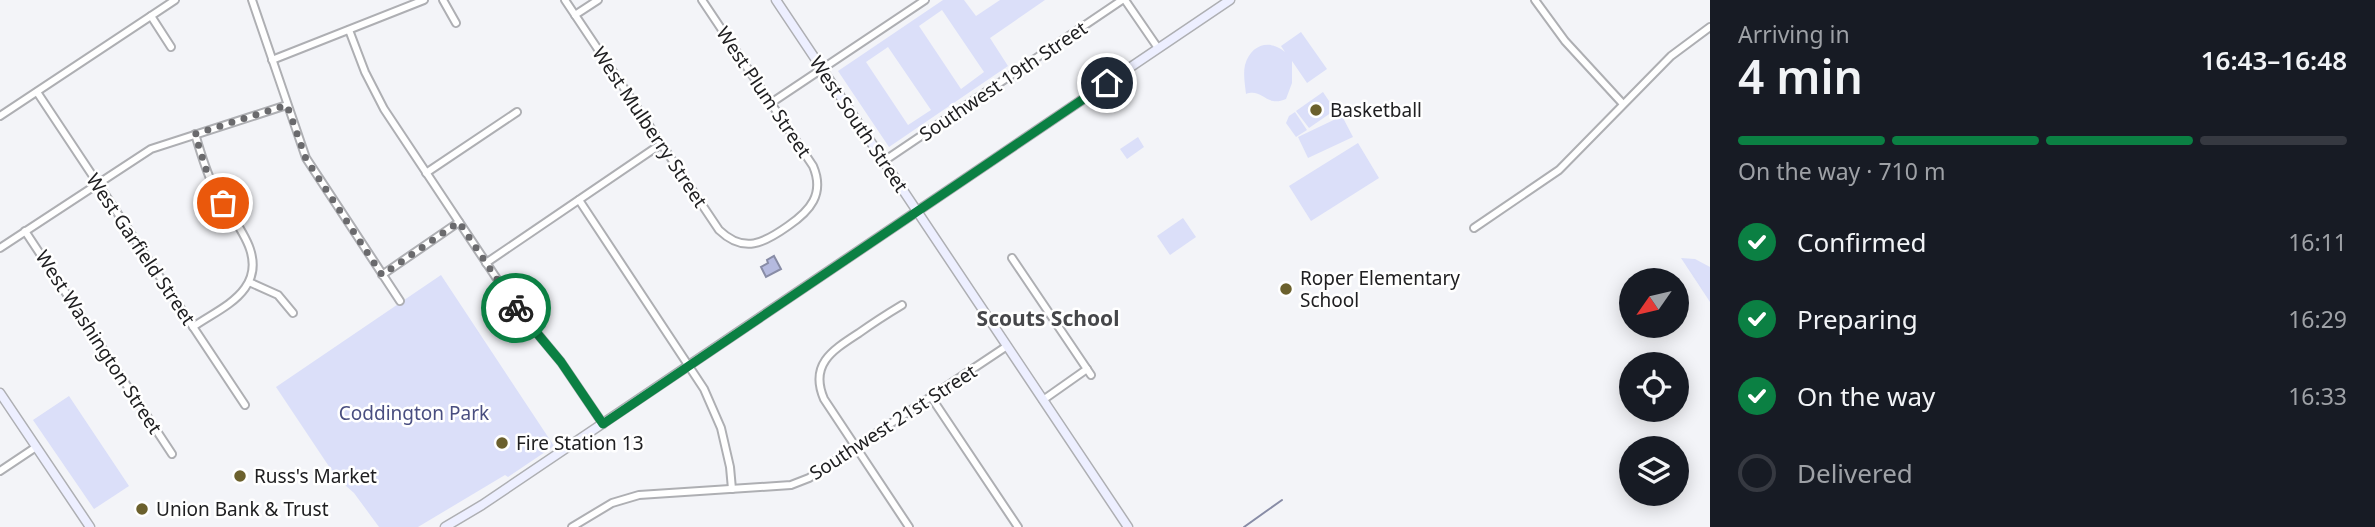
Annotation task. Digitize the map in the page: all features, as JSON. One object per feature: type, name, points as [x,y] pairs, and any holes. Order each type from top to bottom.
[{"type":"main road","name":"West South Street","points":[[776,0],[1128,527]]},
{"type":"main road","points":[[445,527],[603,424],[1230,0]]},
{"type":"main road","points":[[0,393],[89,526]]},
{"type":"street","points":[[0,116],[175,0]]},
{"type":"street","points":[[252,0],[306,159],[400,301]]},
{"type":"street","points":[[272,60],[424,0]]},
{"type":"street","points":[[443,0],[456,23]]},
{"type":"street","name":"West Mulberry Street","points":[[565,0],[719,230],[731,240],[745,244]]},
{"type":"street","points":[[575,15],[598,0]]},
{"type":"street","name":"West Plum Street","points":[[702,0],[813,166],[818,188],[813,205],[803,216],[769,239],[745,244]]},
{"type":"street","points":[[771,103],[925,0]]},
{"type":"street","points":[[1124,0],[1158,48]]},
{"type":"street","name":"Southwest 19th Street","points":[[884,161],[1124,0]]},
{"type":"street","points":[[1535,0],[1565,41],[1623,104]]},
{"type":"street","points":[[150,16],[171,47]]},
{"type":"street","points":[[1474,229],[1559,170],[1678,50],[1710,27]]},
{"type":"street","points":[[349,30],[373,90],[426,173],[517,309],[575,381],[603,424]]},
{"type":"street","name":"West Garfield Street","points":[[37,92],[245,405]]},
{"type":"street","points":[[0,248],[151,149],[287,105]]},
{"type":"street","points":[[426,173],[517,112]]},
{"type":"street","points":[[193,327],[238,296],[249,282],[253,261],[251,250],[214,187],[195,134]]},
{"type":"street","points":[[486,263],[662,144]]},
{"type":"street","points":[[579,200],[713,407],[722,428],[732,489]]},
{"type":"street","points":[[382,275],[459,222]]},
{"type":"street","name":"West Washington Street","points":[[26,231],[172,454]]},
{"type":"street","points":[[1012,258],[1089,372],[1043,400]]},
{"type":"street","points":[[249,282],[278,295],[293,313]]},
{"type":"street","points":[[901,305],[837,347],[824,361],[817,376],[824,399],[905,526]]},
{"type":"street","name":"Southwest 21st Street","points":[[572,527],[598,509],[624,498],[799,483],[1007,346]]},
{"type":"street","points":[[931,397],[1018,527]]},
{"type":"street","points":[[0,471],[36,447]]},
{"type":"green space","points":[[943,0],[964,0],[976,16],[1000,0],[1045,0],[990,38],[1008,66],[889,147],[838,71]],"holes":[[[942,10],[984,72],[961,89],[919,26]],[[888,47],[931,110],[908,125],[866,62]]]},
{"type":"green space","points":[[1301,32],[1327,69],[1307,83],[1292,61],[1292,83],[1286,99],[1274,101],[1257,94],[1246,94],[1244,68],[1252,52],[1267,45],[1285,52],[1281,46]]},
{"type":"green space","name":"Basketball","points":[[1323,92],[1335,110],[1309,128],[1296,111]]},
{"type":"green space","points":[[1295,112],[1307,130],[1296,137],[1286,123],[1289,116]]},
{"type":"green space","points":[[1342,116],[1353,137],[1308,158],[1298,137]]},
{"type":"green space","points":[[1138,137],[1144,147],[1127,159],[1120,149]]},
{"type":"green space","points":[[1358,143],[1379,178],[1311,221],[1289,186]]},
{"type":"green space","points":[[1183,218],[1196,237],[1170,255],[1157,236]]},
{"type":"green space","points":[[1681,258],[1695,259],[1710,267],[1710,302],[1689,268]]},
{"type":"green space","name":"Coddington Park","points":[[441,275],[554,446],[508,477],[505,475],[418,527],[379,527],[354,493],[336,477],[276,387]]},
{"type":"green space","points":[[69,396],[129,486],[94,509],[33,420]]},
{"type":"shaded area","points":[[774,256],[781,269],[766,277],[761,267]]},
{"type":"waterway","points":[[1244,527],[1282,500]]},
{"type":"way so far","points":[[223,203],[206,169],[195,134],[287,105],[306,159],[382,275],[459,222],[516,308]]},
{"type":"place","name":"Basketball","points":[[1316,110]]},
{"type":"place","name":"Roper Elementary School","points":[[1286,289]]},
{"type":"place","name":"Fire Station 13","points":[[502,443]]},
{"type":"place","name":"Russ's Market","points":[[240,476]]},
{"type":"place","name":"Union Bank & Trust","points":[[142,509]]},
{"type":"district","name":"Scouts School","points":[[1048,319]]},
{"type":"route","points":[[516,308],[561,362],[603,424],[1107,83]]}]
